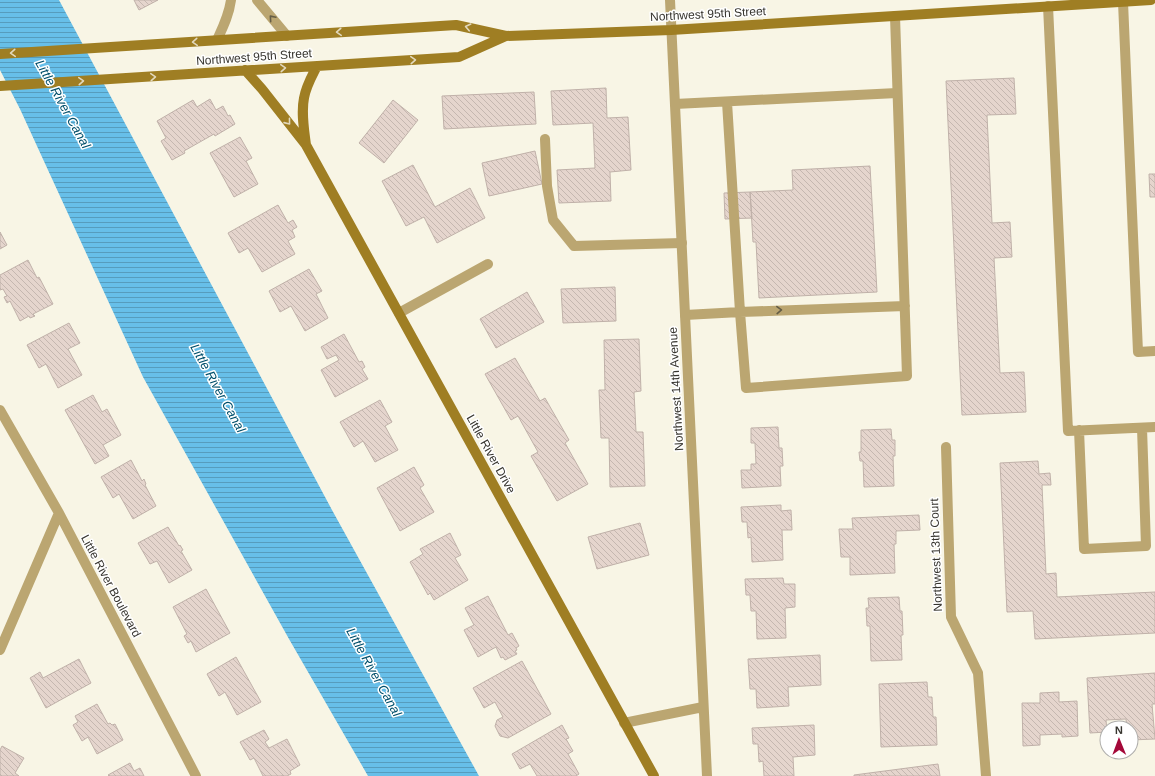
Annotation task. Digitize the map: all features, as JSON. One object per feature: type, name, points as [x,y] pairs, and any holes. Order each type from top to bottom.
[{"type":"main road","name":"Northwest 95th Street","points":[[0,54],[456,25],[506,36],[671,30],[1151,0]]},
{"type":"main road","name":"Northwest 95th Street","points":[[0,86],[459,57],[506,36]]},
{"type":"main road","name":"Little River Drive","points":[[306,144],[303,117],[304,99],[307,86],[317,66]]},
{"type":"main road","name":"Little River Drive","points":[[245,70],[306,144],[654,776]]},
{"type":"street","points":[[216,40],[227,20],[231,0]]},
{"type":"street","points":[[257,0],[287,36]]},
{"type":"street","name":"Northwest 14th Avenue","points":[[670,0],[707,776]]},
{"type":"street","points":[[1123,2],[1138,352],[1155,351]]},
{"type":"street","points":[[1048,6],[1068,431],[1155,427]]},
{"type":"street","points":[[727,102],[746,388],[907,376],[895,16]]},
{"type":"street","points":[[675,104],[897,93]]},
{"type":"street","points":[[545,139],[547,186],[553,220],[574,246],[682,243]]},
{"type":"street","points":[[399,313],[488,264]]},
{"type":"street","points":[[685,315],[905,306]]},
{"type":"street","name":"Little River Boulevard","points":[[0,410],[59,513],[196,776]]},
{"type":"street","points":[[1079,430],[1084,549],[1146,546],[1142,428]]},
{"type":"street","name":"Northwest 13th Court","points":[[946,447],[951,617],[978,673],[986,776]]},
{"type":"street","points":[[0,650],[59,513]]},
{"type":"street","points":[[624,723],[703,707]]},
{"type":"water","name":"Little River Canal","points":[[0,0],[59,0],[332,510],[479,776],[368,776],[289,639],[143,377],[20,109],[0,70]]},
{"type":"building","points":[[134,0],[158,0],[139,10]]},
{"type":"building","points":[[1014,78],[1016,114],[987,115],[992,223],[1010,222],[1012,257],[994,258],[1000,373],[1024,372],[1026,412],[962,415],[946,81]]},
{"type":"building","points":[[606,88],[607,118],[628,117],[631,170],[610,172],[611,201],[559,203],[557,170],[595,168],[593,123],[553,125],[551,91]]},
{"type":"building","points":[[534,92],[536,124],[444,129],[442,96]]},
{"type":"building","points":[[210,99],[216,110],[223,106],[228,116],[230,115],[235,124],[215,136],[214,134],[184,151],[185,153],[172,160],[161,141],[166,138],[157,121],[193,100],[197,107]]},
{"type":"building","points":[[393,100],[418,120],[384,163],[359,143]]},
{"type":"building","points":[[240,137],[252,158],[246,161],[258,184],[234,197],[210,153]]},
{"type":"building","points":[[535,151],[542,184],[489,196],[482,163]]},
{"type":"building","points":[[413,165],[435,207],[470,188],[485,218],[437,243],[424,217],[406,226],[382,181]]},
{"type":"building","points":[[870,166],[877,292],[759,298],[756,242],[753,242],[750,192],[793,190],[792,170]]},
{"type":"building","points":[[1149,174],[1155,174],[1155,197],[1150,197]]},
{"type":"building","points":[[750,192],[752,218],[725,219],[724,193]]},
{"type":"building","points":[[278,205],[288,223],[293,220],[297,227],[292,230],[295,237],[288,241],[295,254],[262,272],[248,248],[239,253],[228,233]]},
{"type":"building","points":[[0,232],[7,245],[0,249]]},
{"type":"building","points":[[28,260],[53,304],[33,314],[35,316],[30,318],[29,316],[20,321],[10,301],[7,303],[4,297],[7,296],[3,289],[0,290],[0,275]]},
{"type":"building","points":[[309,269],[322,291],[316,294],[328,318],[305,331],[291,306],[280,312],[269,291]]},
{"type":"building","points":[[615,287],[616,321],[563,323],[561,289]]},
{"type":"building","points":[[527,292],[544,322],[496,348],[480,319]]},
{"type":"building","points":[[69,323],[80,343],[68,349],[82,375],[58,388],[46,364],[39,368],[27,345]]},
{"type":"building","points":[[344,334],[359,362],[362,361],[365,367],[362,369],[368,379],[335,397],[321,370],[339,360],[336,355],[327,359],[321,347]]},
{"type":"building","points":[[639,339],[641,391],[634,392],[636,432],[643,432],[645,486],[610,487],[609,438],[601,438],[599,390],[605,390],[604,340]]},
{"type":"building","points":[[515,358],[540,401],[545,398],[569,440],[565,443],[588,484],[557,501],[531,456],[538,452],[518,416],[511,420],[485,374]]},
{"type":"building","points":[[93,395],[102,412],[107,409],[121,435],[103,445],[109,456],[95,464],[65,410]]},
{"type":"building","points":[[380,400],[392,422],[385,426],[398,450],[375,462],[363,441],[354,447],[340,422]]},
{"type":"building","points":[[778,427],[779,448],[782,448],[783,466],[780,466],[781,486],[742,488],[741,470],[751,470],[751,464],[756,464],[755,443],[751,443],[751,428]]},
{"type":"building","points":[[891,429],[892,440],[895,440],[895,456],[893,456],[894,486],[864,487],[863,461],[860,461],[859,452],[861,452],[861,430]]},
{"type":"building","points":[[131,460],[142,481],[144,479],[145,485],[156,506],[133,519],[119,494],[113,498],[101,477]]},
{"type":"building","points":[[1038,461],[1039,474],[1050,473],[1051,485],[1042,485],[1046,574],[1056,573],[1057,597],[1155,592],[1155,633],[1035,639],[1033,611],[1007,612],[1000,463]]},
{"type":"building","points":[[414,467],[424,485],[420,488],[434,512],[400,531],[377,488]]},
{"type":"building","points":[[781,505],[781,511],[791,510],[792,530],[782,530],[783,560],[752,562],[751,537],[748,538],[747,522],[742,522],[741,507]]},
{"type":"building","points":[[919,515],[920,530],[896,531],[896,544],[894,544],[895,573],[850,575],[850,557],[841,557],[839,529],[853,529],[852,518]]},
{"type":"building","points":[[640,523],[649,555],[597,569],[588,537]]},
{"type":"building","points":[[168,527],[183,550],[181,551],[192,570],[169,583],[157,561],[150,564],[138,543]]},
{"type":"building","points":[[450,533],[461,555],[455,558],[468,580],[434,600],[430,593],[428,595],[410,562],[423,554],[420,549]]},
{"type":"building","points":[[783,578],[784,584],[795,584],[795,607],[785,608],[786,638],[757,639],[756,611],[751,611],[750,595],[746,595],[745,579]]},
{"type":"building","points":[[206,589],[230,633],[196,652],[191,641],[188,643],[184,636],[187,634],[173,607]]},
{"type":"building","points":[[488,596],[508,635],[512,633],[519,646],[515,651],[517,654],[505,660],[503,657],[501,658],[496,647],[478,657],[464,630],[474,625],[465,608]]},
{"type":"building","points":[[899,597],[900,611],[902,611],[902,660],[871,661],[870,626],[867,626],[866,608],[869,608],[868,598]]},
{"type":"building","points":[[820,655],[821,685],[788,687],[789,706],[757,708],[756,689],[750,689],[748,659]]},
{"type":"building","points":[[236,657],[261,702],[237,715],[225,692],[219,696],[207,674]]},
{"type":"building","points":[[79,659],[91,683],[46,708],[30,678],[40,672],[43,678]]},
{"type":"building","points":[[522,661],[551,714],[508,738],[500,736],[495,726],[497,720],[503,717],[495,702],[484,708],[473,688]]},
{"type":"building","points":[[1155,673],[1155,704],[1152,704],[1155,739],[1139,740],[1139,720],[1099,720],[1099,732],[1090,733],[1087,678]]},
{"type":"building","points":[[927,682],[928,697],[932,697],[933,717],[936,717],[937,745],[881,747],[879,684]]},
{"type":"building","points":[[1059,692],[1059,702],[1077,701],[1078,736],[1062,737],[1062,734],[1040,735],[1040,745],[1023,746],[1022,703],[1040,703],[1040,693]]},
{"type":"building","points":[[97,704],[108,724],[115,724],[123,740],[97,754],[88,737],[82,741],[73,725],[78,722],[75,716]]},
{"type":"building","points":[[562,725],[569,738],[566,739],[573,751],[568,754],[579,774],[576,776],[537,776],[530,764],[520,769],[512,754]]},
{"type":"building","points":[[814,725],[815,755],[793,757],[794,776],[764,776],[763,761],[759,762],[758,744],[753,744],[752,728]]},
{"type":"building","points":[[264,730],[269,739],[265,742],[269,748],[287,739],[300,765],[290,771],[291,774],[287,776],[263,776],[254,758],[250,760],[240,742]]},
{"type":"building","points":[[2,746],[24,758],[15,773],[19,776],[0,776],[0,750]]},
{"type":"building","points":[[130,763],[134,771],[140,768],[144,776],[108,775]]},
{"type":"building","points":[[938,764],[940,776],[854,776],[854,775]]}]
